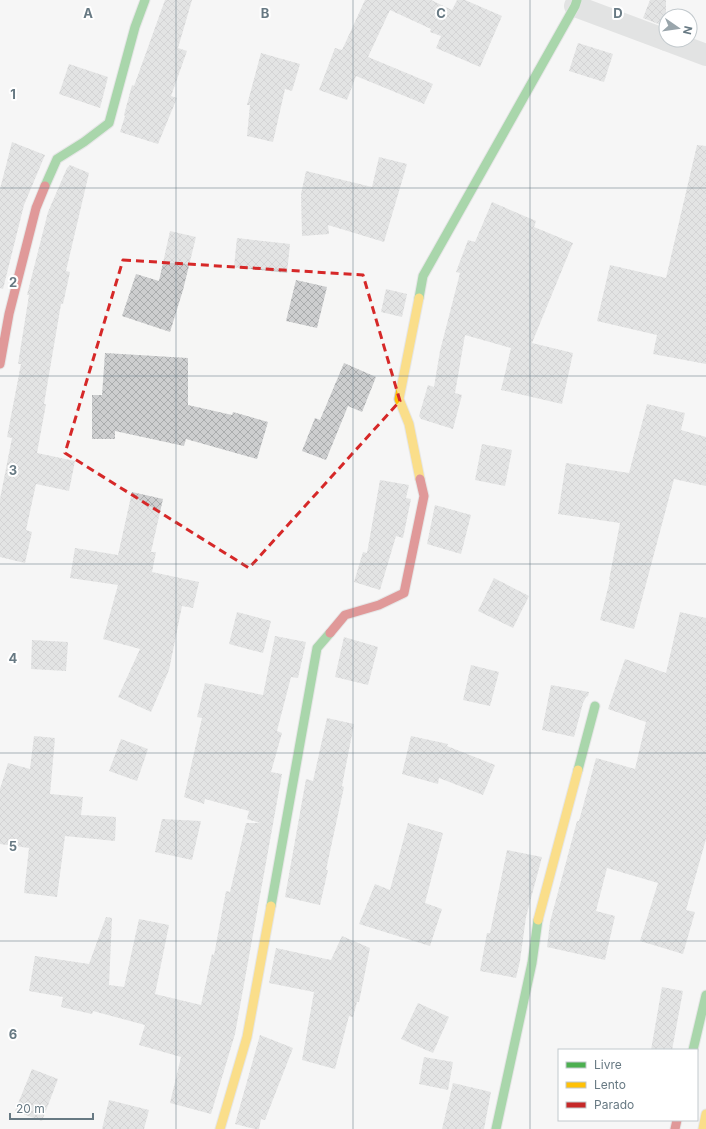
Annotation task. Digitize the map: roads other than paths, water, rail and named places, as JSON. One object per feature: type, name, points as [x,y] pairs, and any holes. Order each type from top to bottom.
[{"type":"street","points":[[0,364],[9,314],[36,208],[57,159],[84,142],[109,123],[135,27],[145,0]]},
{"type":"street","points":[[220,1129],[247,1037],[317,648],[345,615],[379,605],[404,593],[424,496],[409,424],[399,399],[423,276],[576,3],[658,37]]},
{"type":"street","points":[[687,48],[706,55]]},
{"type":"street","points":[[496,1129],[532,963],[538,920],[595,706]]},
{"type":"street","points":[[694,1049],[706,995]]},
{"type":"street","points":[[703,1129],[706,1114]]}]
